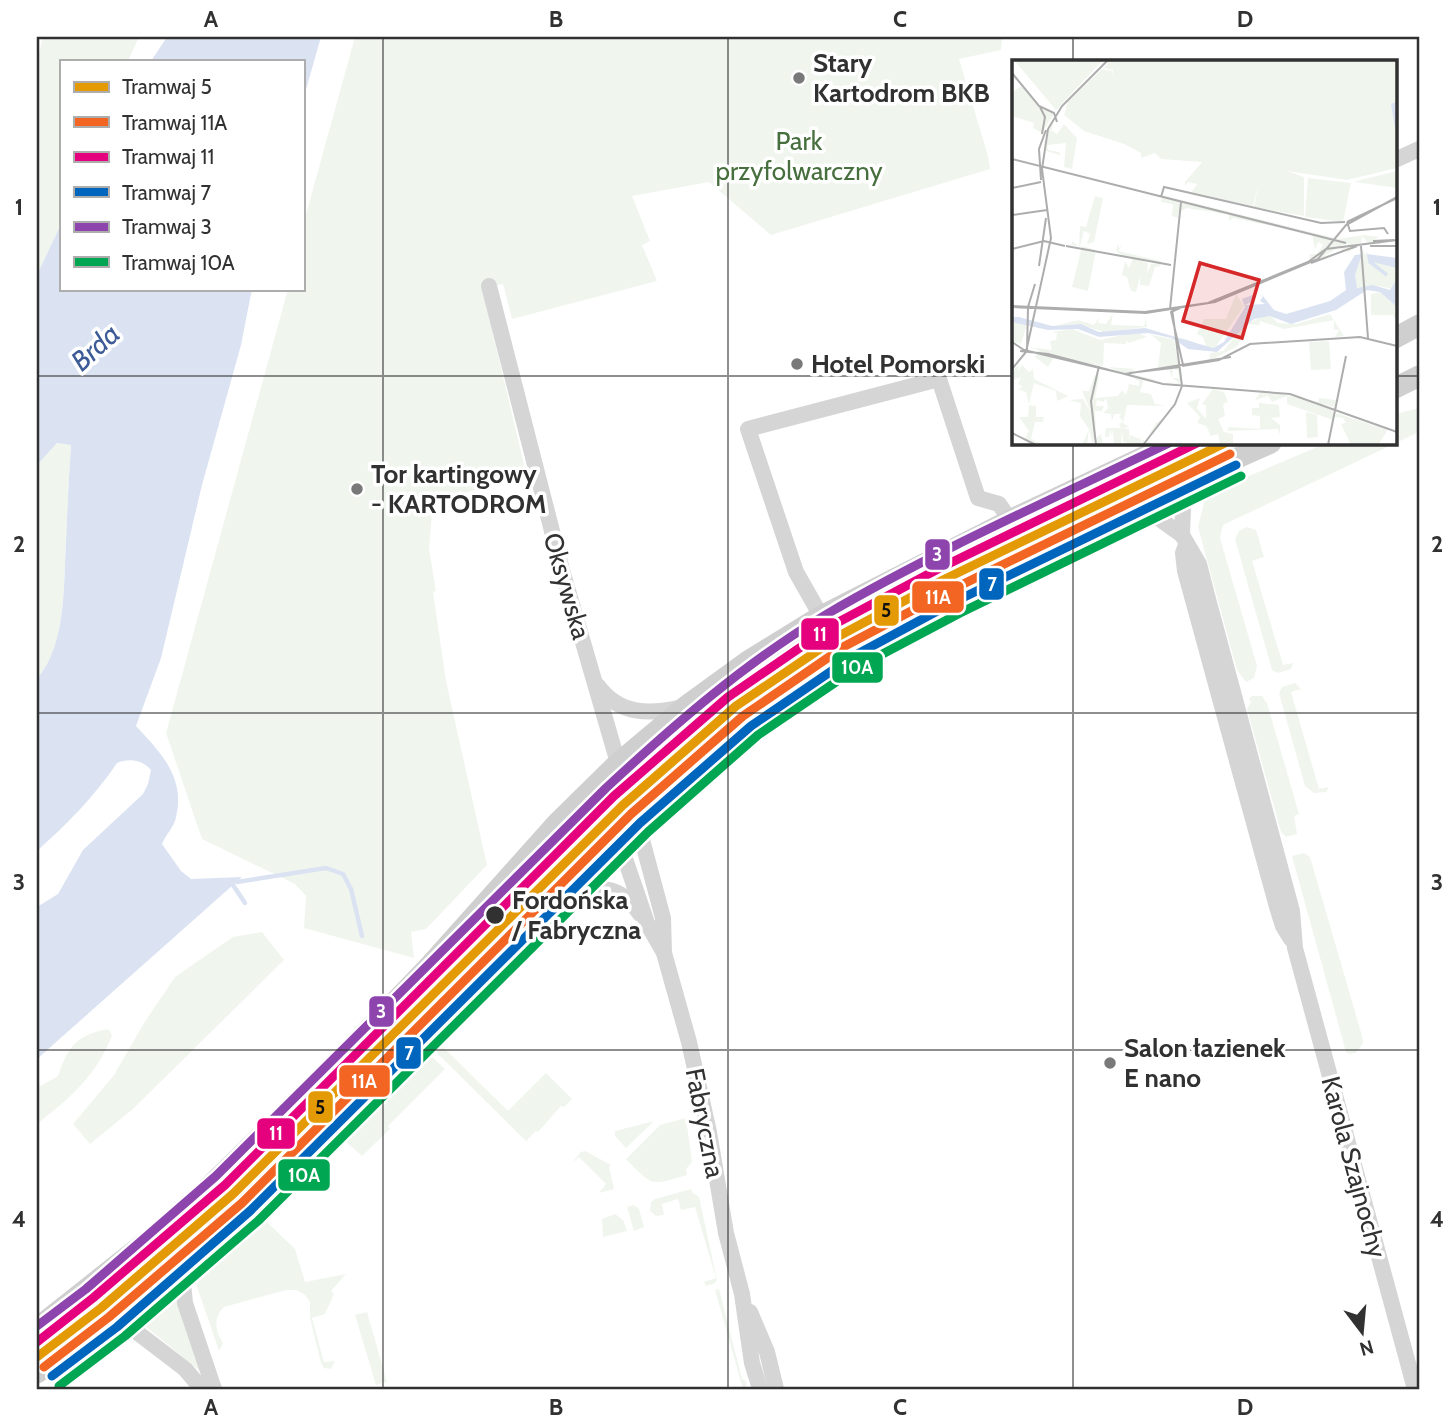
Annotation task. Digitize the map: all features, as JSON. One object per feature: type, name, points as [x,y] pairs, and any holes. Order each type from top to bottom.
[{"type":"main road","points":[[1396,337],[1419,325]]},
{"type":"main road","points":[[1396,388],[1419,376]]},
{"type":"main road","points":[[37,1328],[181,1213],[293,1106],[430,965],[557,823],[618,763],[686,706],[748,661],[821,616],[1010,520],[1171,444]]},
{"type":"main road","points":[[37,1373],[192,1254],[259,1193],[643,815],[736,728],[852,644],[915,610],[1121,511],[1270,444]]},
{"type":"street","points":[[1396,160],[1419,149]]},
{"type":"street","name":"Oksywska","points":[[489,286],[555,544],[594,681],[618,763],[643,815]]},
{"type":"street","points":[[821,616],[796,572],[748,429],[939,379],[978,498],[999,503],[1010,520]]},
{"type":"street","name":"Karola Szajnochy","points":[[1196,476],[1186,492],[1183,508],[1185,571],[1277,907],[1283,926],[1294,944],[1415,1389]]},
{"type":"street","points":[[1121,511],[1154,515],[1184,540]]},
{"type":"street","points":[[594,681],[612,701],[635,711],[654,712],[686,706]]},
{"type":"street","name":"Fabryczna","points":[[618,763],[608,807],[647,923],[664,953],[689,1042],[709,1132],[726,1233],[742,1294],[752,1363],[760,1389]]},
{"type":"street","name":"Fabryczna","points":[[643,815],[663,918],[664,953]]},
{"type":"street","points":[[517,940],[573,898],[592,890],[609,890],[621,895],[636,908],[647,923]]},
{"type":"street","points":[[192,1254],[185,1270],[182,1289],[184,1303],[214,1389]]},
{"type":"street","name":"Fabryczna","points":[[742,1294],[764,1345],[776,1389]]},
{"type":"street","points":[[92,1333],[127,1326],[185,1369],[202,1389]]},
{"type":"green space","points":[[43,37],[139,37],[128,60],[60,60],[60,226],[37,275],[37,61]]},
{"type":"green space","name":"Tor kartingowy - KARTODROM","points":[[355,37],[1002,37],[1001,50],[959,59],[990,169],[771,235],[709,182],[632,196],[650,241],[642,245],[657,281],[512,319],[503,284],[482,288],[527,477],[433,501],[429,549],[446,681],[487,865],[426,929],[411,932],[414,958],[304,928],[306,896],[295,884],[202,839],[166,733],[288,290],[304,290],[304,221]]},
{"type":"green space","points":[[1419,408],[1419,432],[1396,443],[1396,414]]},
{"type":"green space","points":[[57,443],[71,444],[62,614],[54,649],[37,679],[37,465]]},
{"type":"green space","points":[[1191,444],[1198,444],[993,540],[871,603],[789,654],[664,751],[661,748],[738,685],[881,594]]},
{"type":"green space","points":[[1232,444],[1247,444],[772,689],[773,683],[883,615],[1057,526]]},
{"type":"green space","points":[[1325,444],[1394,444],[1223,525],[1220,538],[1257,666],[1254,678],[1246,682],[1237,670],[1198,527],[1206,494]]},
{"type":"green space","points":[[1247,527],[1256,530],[1264,557],[1252,561],[1283,665],[1293,663],[1291,669],[1278,673],[1272,670],[1235,539],[1239,531]]},
{"type":"green space","points":[[1295,683],[1301,689],[1291,692],[1319,789],[1329,787],[1326,792],[1314,793],[1305,786],[1279,693],[1282,687]]},
{"type":"green space","points":[[1252,696],[1262,696],[1267,703],[1299,814],[1294,816],[1297,834],[1286,837],[1281,832],[1247,709]]},
{"type":"green space","points":[[1304,853],[1310,857],[1362,1036],[1363,1043],[1356,1053],[1346,1052],[1292,856]]},
{"type":"green space","points":[[262,932],[284,960],[133,1109],[90,1144],[73,1124],[114,1075],[175,977],[233,937]]},
{"type":"green space","points":[[108,1029],[112,1035],[91,1074],[37,1124],[37,1088],[58,1076],[70,1050],[81,1039]]},
{"type":"green space","points":[[442,1046],[508,1111],[546,1073],[572,1099],[564,1107],[561,1106],[538,1132],[526,1141],[436,1052]]},
{"type":"green space","points":[[431,1056],[445,1069],[362,1156],[345,1141]]},
{"type":"green space","points":[[686,1118],[692,1162],[686,1169],[687,1175],[653,1182],[626,1159],[660,1125]]},
{"type":"green space","points":[[654,1121],[626,1148],[615,1136],[615,1131]]},
{"type":"green space","points":[[585,1151],[611,1165],[609,1167],[614,1189],[599,1193],[606,1184],[579,1157],[570,1165]]},
{"type":"green space","points":[[691,1189],[699,1197],[717,1280],[706,1286],[704,1282],[716,1278],[695,1207],[681,1210],[678,1199],[662,1204],[664,1215],[656,1216],[650,1211],[651,1202],[655,1199]]},
{"type":"green space","points":[[634,1205],[639,1209],[644,1227],[634,1231],[627,1207]]},
{"type":"green space","points":[[615,1214],[623,1220],[627,1231],[603,1237],[602,1219]]},
{"type":"green space","points":[[266,1221],[295,1249],[305,1282],[346,1274],[331,1291],[334,1294],[325,1314],[312,1318],[324,1362],[335,1361],[331,1369],[324,1368],[321,1363],[310,1318],[310,1302],[296,1290],[286,1290],[224,1307],[217,1320],[218,1334],[223,1343],[219,1351],[196,1284]]},
{"type":"green space","points":[[177,1279],[177,1288],[135,1323],[126,1321]]},
{"type":"green space","points":[[719,1289],[742,1379],[746,1381],[747,1389],[743,1389],[715,1290]]},
{"type":"green space","points":[[178,1300],[200,1371],[145,1326]]},
{"type":"green space","points":[[367,1312],[387,1382],[376,1385],[355,1315]]},
{"type":"water","points":[[167,37],[321,37],[304,96],[304,60],[152,60]]},
{"type":"water","name":"Brda","points":[[60,226],[60,290],[252,290],[241,345],[202,485],[161,658],[136,726],[170,768],[178,792],[175,821],[162,844],[181,871],[191,879],[242,877],[37,1059],[37,907],[58,894],[83,850],[143,794],[151,770],[135,761],[117,763],[80,810],[37,851],[37,679],[54,649],[62,614],[71,445],[57,443],[37,465],[37,275]]},
{"type":"waterway","points":[[237,882],[326,868],[343,874],[351,889],[362,936]]},
{"type":"waterway","points":[[233,885],[245,903]]},
{"type":"tram line","name":"3","points":[[37,1326],[86,1289],[216,1176],[606,788],[685,717],[740,673],[827,614],[911,568],[1167,444]]},
{"type":"tram line","name":"11","points":[[37,1342],[93,1298],[225,1185],[614,796],[728,697],[833,625],[938,569],[1195,444]]},
{"type":"tram line","name":"5","points":[[37,1357],[101,1308],[233,1194],[623,805],[736,706],[839,636],[943,580],[1223,444]]},
{"type":"tram line","name":"11A","points":[[44,1367],[109,1317],[242,1203],[631,814],[743,716],[845,646],[949,591],[1230,454]]},
{"type":"tram line","name":"7","points":[[52,1376],[117,1327],[250,1211],[640,823],[751,726],[852,657],[954,602],[1236,465]]},
{"type":"tram line","name":"10A","points":[[59,1386],[125,1336],[259,1220],[648,832],[758,735],[858,667],[960,613],[1241,476]]},
{"type":"place","name":"Stary Kartodrom BKB","points":[[799,78]]},
{"type":"place","name":"Hotel Pomorski","points":[[797,364]]},
{"type":"place","name":"Tor kartingowy - KARTODROM","points":[[357,489]]},
{"type":"place","name":"Fordońska / Fabryczna","points":[[495,915]]},
{"type":"place","name":"Salon łazienek E nano","points":[[1110,1063]]},
{"type":"park label","name":"Park przyfolwarczny","points":[[799,156]]}]
